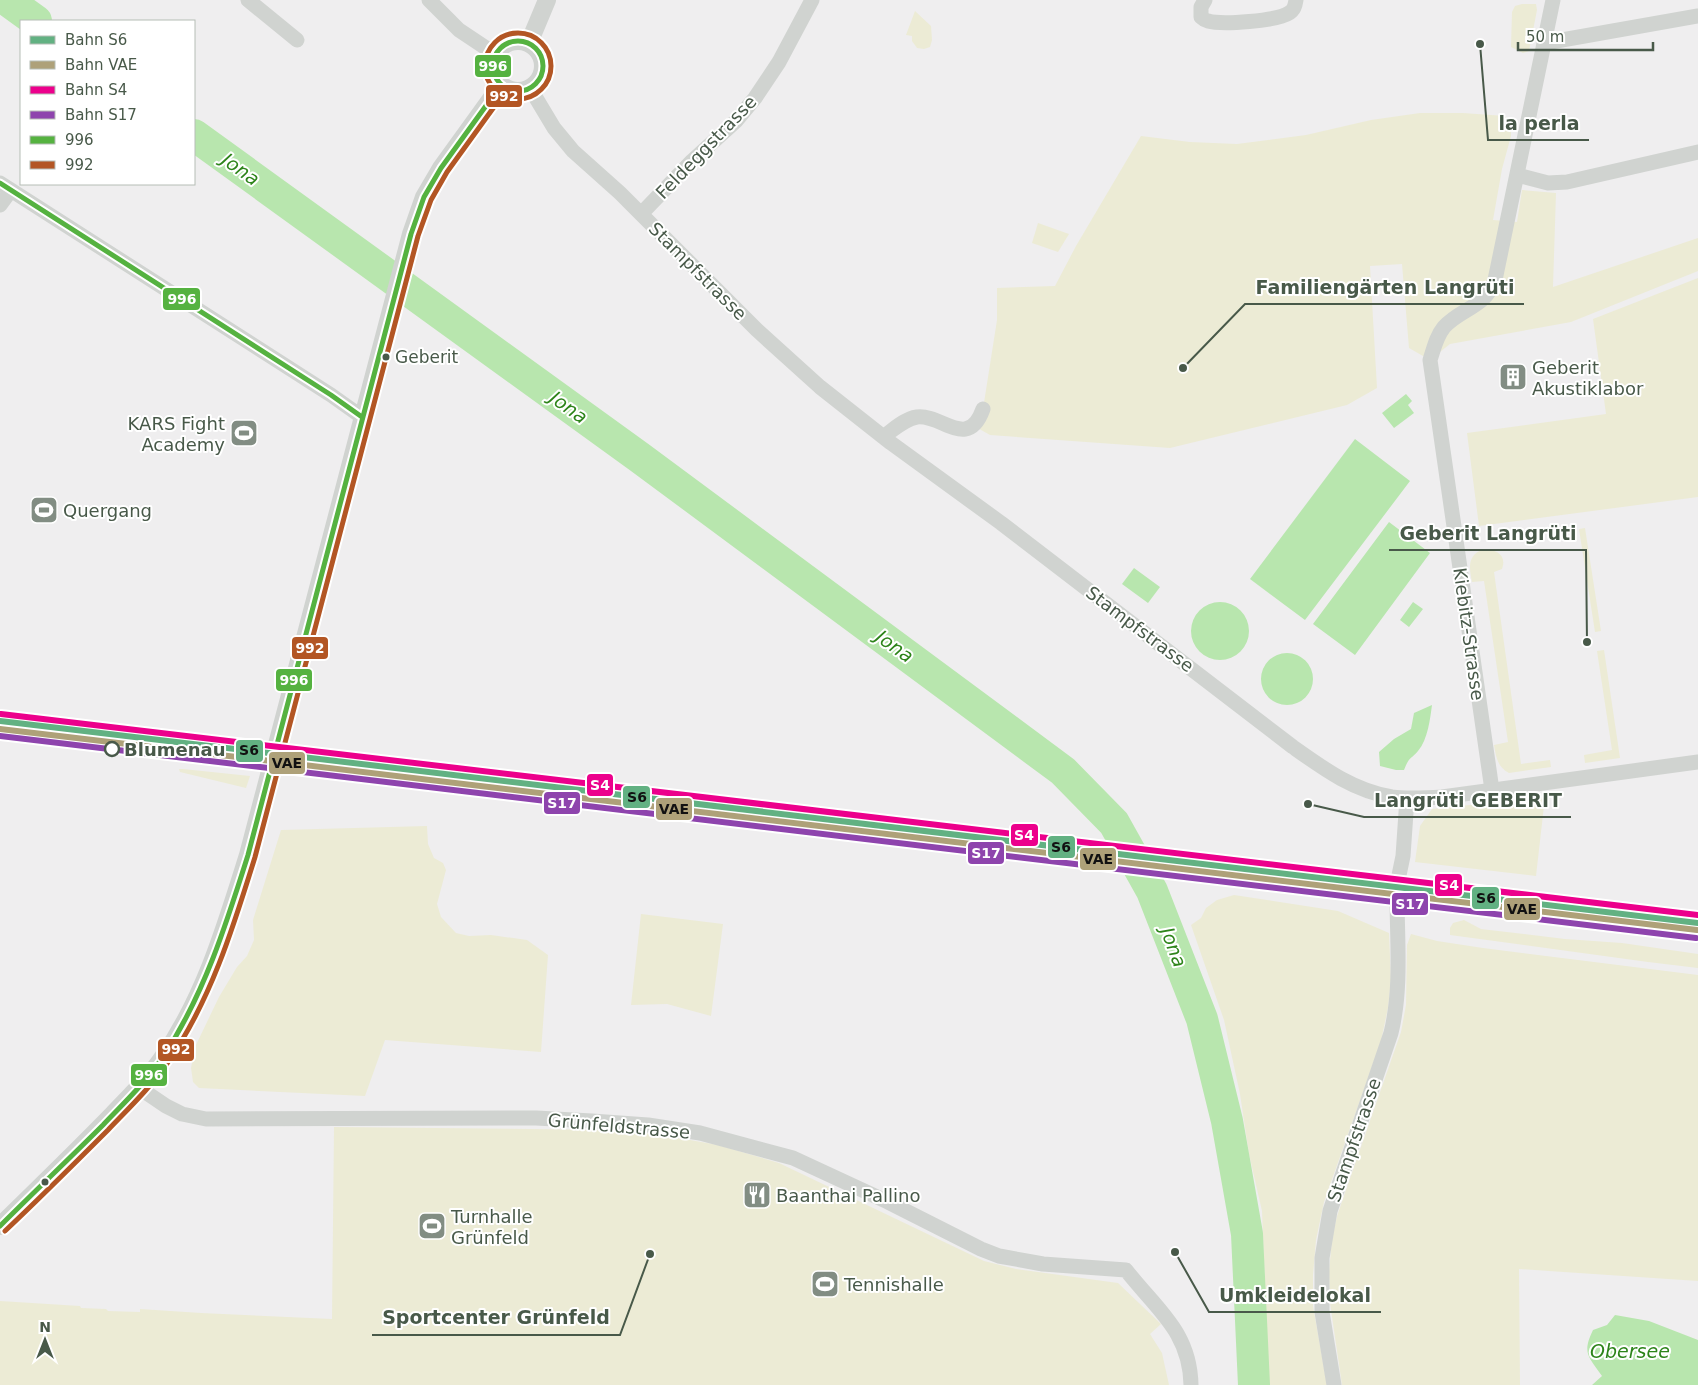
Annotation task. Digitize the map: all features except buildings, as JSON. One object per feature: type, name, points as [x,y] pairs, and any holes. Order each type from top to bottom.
[{"type":"street","points":[[248,0],[297,40]]},
{"type":"street","points":[[429,0],[459,30],[495,54]]},
{"type":"street","points":[[529,43],[547,0]]},
{"type":"street","name":"Feldeggstrasse","points":[[641,214],[692,161],[736,121],[755,98],[779,62],[812,0]]},
{"type":"street","points":[[1205,0],[1201,7],[1201,17],[1206,21],[1242,22],[1280,18],[1295,7],[1296,0]]},
{"type":"street","points":[[1553,0],[1517,175],[1548,182],[1567,182],[1698,152]]},
{"type":"street","points":[[1545,43],[1698,16]]},
{"type":"street","points":[[514,40],[529,43],[542,56],[542,74],[538,82],[530,88],[515,91],[501,85],[495,78],[492,70],[495,54],[506,42],[514,40]]},
{"type":"street","points":[[0,1226],[138,1087],[163,1058],[184,1024],[204,983],[248,856],[409,240],[424,197],[441,168],[501,85]]},
{"type":"street","name":"Stampfstrasse","points":[[530,88],[554,128],[573,151],[641,214],[769,341],[820,387],[883,437],[1000,523],[1320,767],[1343,781],[1372,792],[1407,798],[1442,797],[1698,762]]},
{"type":"street","name":"Kiebitz-Strasse","points":[[1492,790],[1430,360],[1436,341],[1445,326],[1482,301],[1493,287],[1517,175]]},
{"type":"street","points":[[0,205],[6,187],[333,396],[362,417]]},
{"type":"street","points":[[883,437],[914,417],[922,417],[948,426],[968,428],[974,426],[980,419],[983,409]]},
{"type":"street","points":[[1398,880],[1407,798]]},
{"type":"street","name":"Stampfstrasse","points":[[1334,1385],[1322,1312],[1322,1258],[1330,1211],[1396,1014],[1398,991],[1397,895]]},
{"type":"street","name":"Grünfeldstrasse","points":[[138,1087],[166,1106],[182,1114],[206,1119],[536,1118],[592,1120],[648,1125],[700,1133],[793,1158],[888,1202],[981,1250],[999,1256],[1043,1264],[1126,1270],[1159,1307],[1182,1341],[1190,1364],[1191,1385]]},
{"type":"shaded area","points":[[1536,4],[1537,10],[1529,51],[1523,53],[1511,47],[1512,12],[1515,6]]},
{"type":"shaded area","points":[[915,11],[931,26],[932,40],[930,47],[924,49],[917,48],[912,41],[912,36],[906,35]]},
{"type":"shaded area","points":[[1420,113],[1463,113],[1505,116],[1511,123],[1511,136],[1502,169],[1493,220],[1517,222],[1522,190],[1556,193],[1553,287],[1698,238],[1698,271],[1571,322],[1450,344],[1430,360],[1409,348],[1402,264],[1370,266],[1377,388],[1347,405],[1170,448],[990,435],[974,426],[983,409],[997,320],[997,288],[1055,286],[1076,246],[1141,136],[1190,142],[1237,144],[1306,135],[1371,120]]},
{"type":"shaded area","points":[[1038,223],[1069,234],[1058,252],[1032,243]]},
{"type":"shaded area","points":[[1698,278],[1698,497],[1479,526],[1467,433],[1606,414],[1593,319]]},
{"type":"shaded area","points":[[1585,528],[1601,631],[1595,632],[1579,529]]},
{"type":"shaded area","points":[[1484,549],[1497,552],[1503,560],[1502,569],[1494,572],[1521,764],[1550,760],[1551,767],[1509,773],[1502,768],[1496,757],[1494,745],[1508,742],[1484,581],[1472,582],[1470,571],[1472,558]]},
{"type":"shaded area","points":[[1604,650],[1620,758],[1585,763],[1584,755],[1612,750],[1597,651]]},
{"type":"shaded area","points":[[179,769],[250,776],[246,788],[180,772]]},
{"type":"shaded area","points":[[1545,797],[1536,876],[1415,862],[1420,826],[1432,809]]},
{"type":"shaded area","points":[[427,826],[428,844],[434,858],[443,863],[446,870],[437,904],[441,917],[456,933],[469,936],[491,935],[527,940],[548,955],[541,1052],[385,1040],[365,1096],[199,1088],[193,1082],[191,1068],[195,1047],[219,997],[237,967],[247,956],[254,940],[253,920],[281,830]]},
{"type":"shaded area","points":[[1234,895],[1338,911],[1389,933],[1391,980],[1388,1008],[1381,1041],[1324,1202],[1316,1240],[1313,1306],[1327,1385],[1267,1385],[1262,1211],[1249,1154],[1240,1094],[1224,1020],[1191,925],[1201,918],[1206,908],[1217,900]]},
{"type":"shaded area","points":[[641,914],[723,924],[711,1016],[667,1004],[631,1005]]},
{"type":"shaded area","points":[[1464,920],[1481,929],[1565,939],[1622,943],[1698,954],[1698,968],[1450,935],[1450,928],[1453,923]]},
{"type":"shaded area","points":[[1411,934],[1437,941],[1483,948],[1698,975],[1698,1281],[1519,1269],[1520,1385],[1342,1385],[1330,1303],[1329,1272],[1332,1239],[1337,1216],[1401,1032],[1406,1005],[1407,945]]},
{"type":"shaded area","points":[[334,1127],[618,1130],[662,1135],[718,1145],[779,1163],[984,1261],[1016,1269],[1118,1283],[1161,1324],[1150,1334],[1162,1353],[1169,1385],[0,1385],[0,1301],[80,1306],[81,1308],[106,1309],[108,1311],[140,1312],[140,1309],[332,1319]]},
{"type":"water","points":[[1406,394],[1412,401],[1408,405],[1414,413],[1394,428],[1382,413]]},
{"type":"water","points":[[1355,439],[1410,481],[1305,620],[1250,579]]},
{"type":"water","points":[[1389,522],[1430,553],[1355,655],[1313,624]]},
{"type":"water","points":[[1134,568],[1160,587],[1148,603],[1122,584]]},
{"type":"water","points":[[1220,602],[1236,607],[1244,615],[1249,631],[1244,647],[1236,655],[1220,660],[1204,655],[1196,647],[1191,631],[1196,615],[1204,607]]},
{"type":"water","points":[[1413,602],[1423,609],[1409,627],[1400,620]]},
{"type":"water","points":[[1282,653],[1292,653],[1302,657],[1309,664],[1313,679],[1309,694],[1302,701],[1292,705],[1282,705],[1272,701],[1265,694],[1261,684],[1261,674],[1265,664],[1272,657]]},
{"type":"water","points":[[1432,705],[1424,741],[1404,770],[1380,766],[1379,752],[1394,739],[1411,729],[1414,713]]},
{"type":"water","name":"Obersee","points":[[1615,1315],[1649,1321],[1698,1340],[1698,1385],[1592,1385],[1602,1376],[1590,1359],[1587,1349],[1588,1344],[1593,1330],[1607,1325]]},
{"type":"waterway","name":"Jona","points":[[7,0],[35,20]]},
{"type":"waterway","name":"Jona","points":[[195,136],[639,457],[1063,771],[1114,823],[1152,891],[1202,1019],[1227,1121],[1247,1234],[1254,1385]]},
{"type":"rail line","name":"S4","points":[[1,714],[1698,915]]},
{"type":"rail line","name":"S6","points":[[0,721],[1698,923]]},
{"type":"rail line","name":"VAE","points":[[0,729],[1697,930]]},
{"type":"rail line","name":"S17","points":[[0,736],[1696,938]]},
{"type":"transit line","name":"992","points":[[518,33],[531,36],[541,43],[548,53],[551,66],[548,79],[541,89],[531,96],[518,99],[505,96],[495,89],[488,79],[485,66],[488,53],[495,43],[505,36],[518,33]]},
{"type":"transit line","name":"996","points":[[523,41],[536,48],[542,56],[543,66],[542,76],[536,84],[528,90],[513,91],[500,84],[494,76],[493,61],[500,48],[508,42],[523,41]]},
{"type":"transit line","name":"996","points":[[0,1226],[103,1125],[149,1075],[178,1033],[213,959],[248,855],[411,234],[424,197],[441,168],[501,85]]},
{"type":"transit line","name":"992","points":[[5,1231],[140,1097],[168,1062],[197,1014],[209,989],[229,937],[255,857],[418,236],[431,200],[447,172],[507,89]]},
{"type":"transit line","name":"996","points":[[0,183],[331,395],[362,417]]},
{"type":"place","name":"la perla","points":[[1480,44]]},
{"type":"place","name":"Geberit","points":[[386,357]]},
{"type":"place","name":"Familiengärten Langrüti","points":[[1183,368]]},
{"type":"place","name":"Geberit Akustiklabor","points":[[1513,377]]},
{"type":"place","name":"KARS Fight Academy","points":[[244,433]]},
{"type":"place","name":"Quergang","points":[[44,510]]},
{"type":"place","name":"Geberit Langrüti","points":[[1587,642]]},
{"type":"place","name":"Blumenau","points":[[112,749]]},
{"type":"place","name":"Langrüti GEBERIT","points":[[1308,804]]},
{"type":"place","name":"Baanthai Pallino","points":[[757,1195]]},
{"type":"place","name":"Turnhalle Grünfeld","points":[[432,1226]]},
{"type":"place","name":"Umkleidelokal","points":[[1175,1252]]},
{"type":"place","name":"Sportcenter Grünfeld","points":[[650,1254]]},
{"type":"place","name":"Tennishalle","points":[[825,1284]]}]
